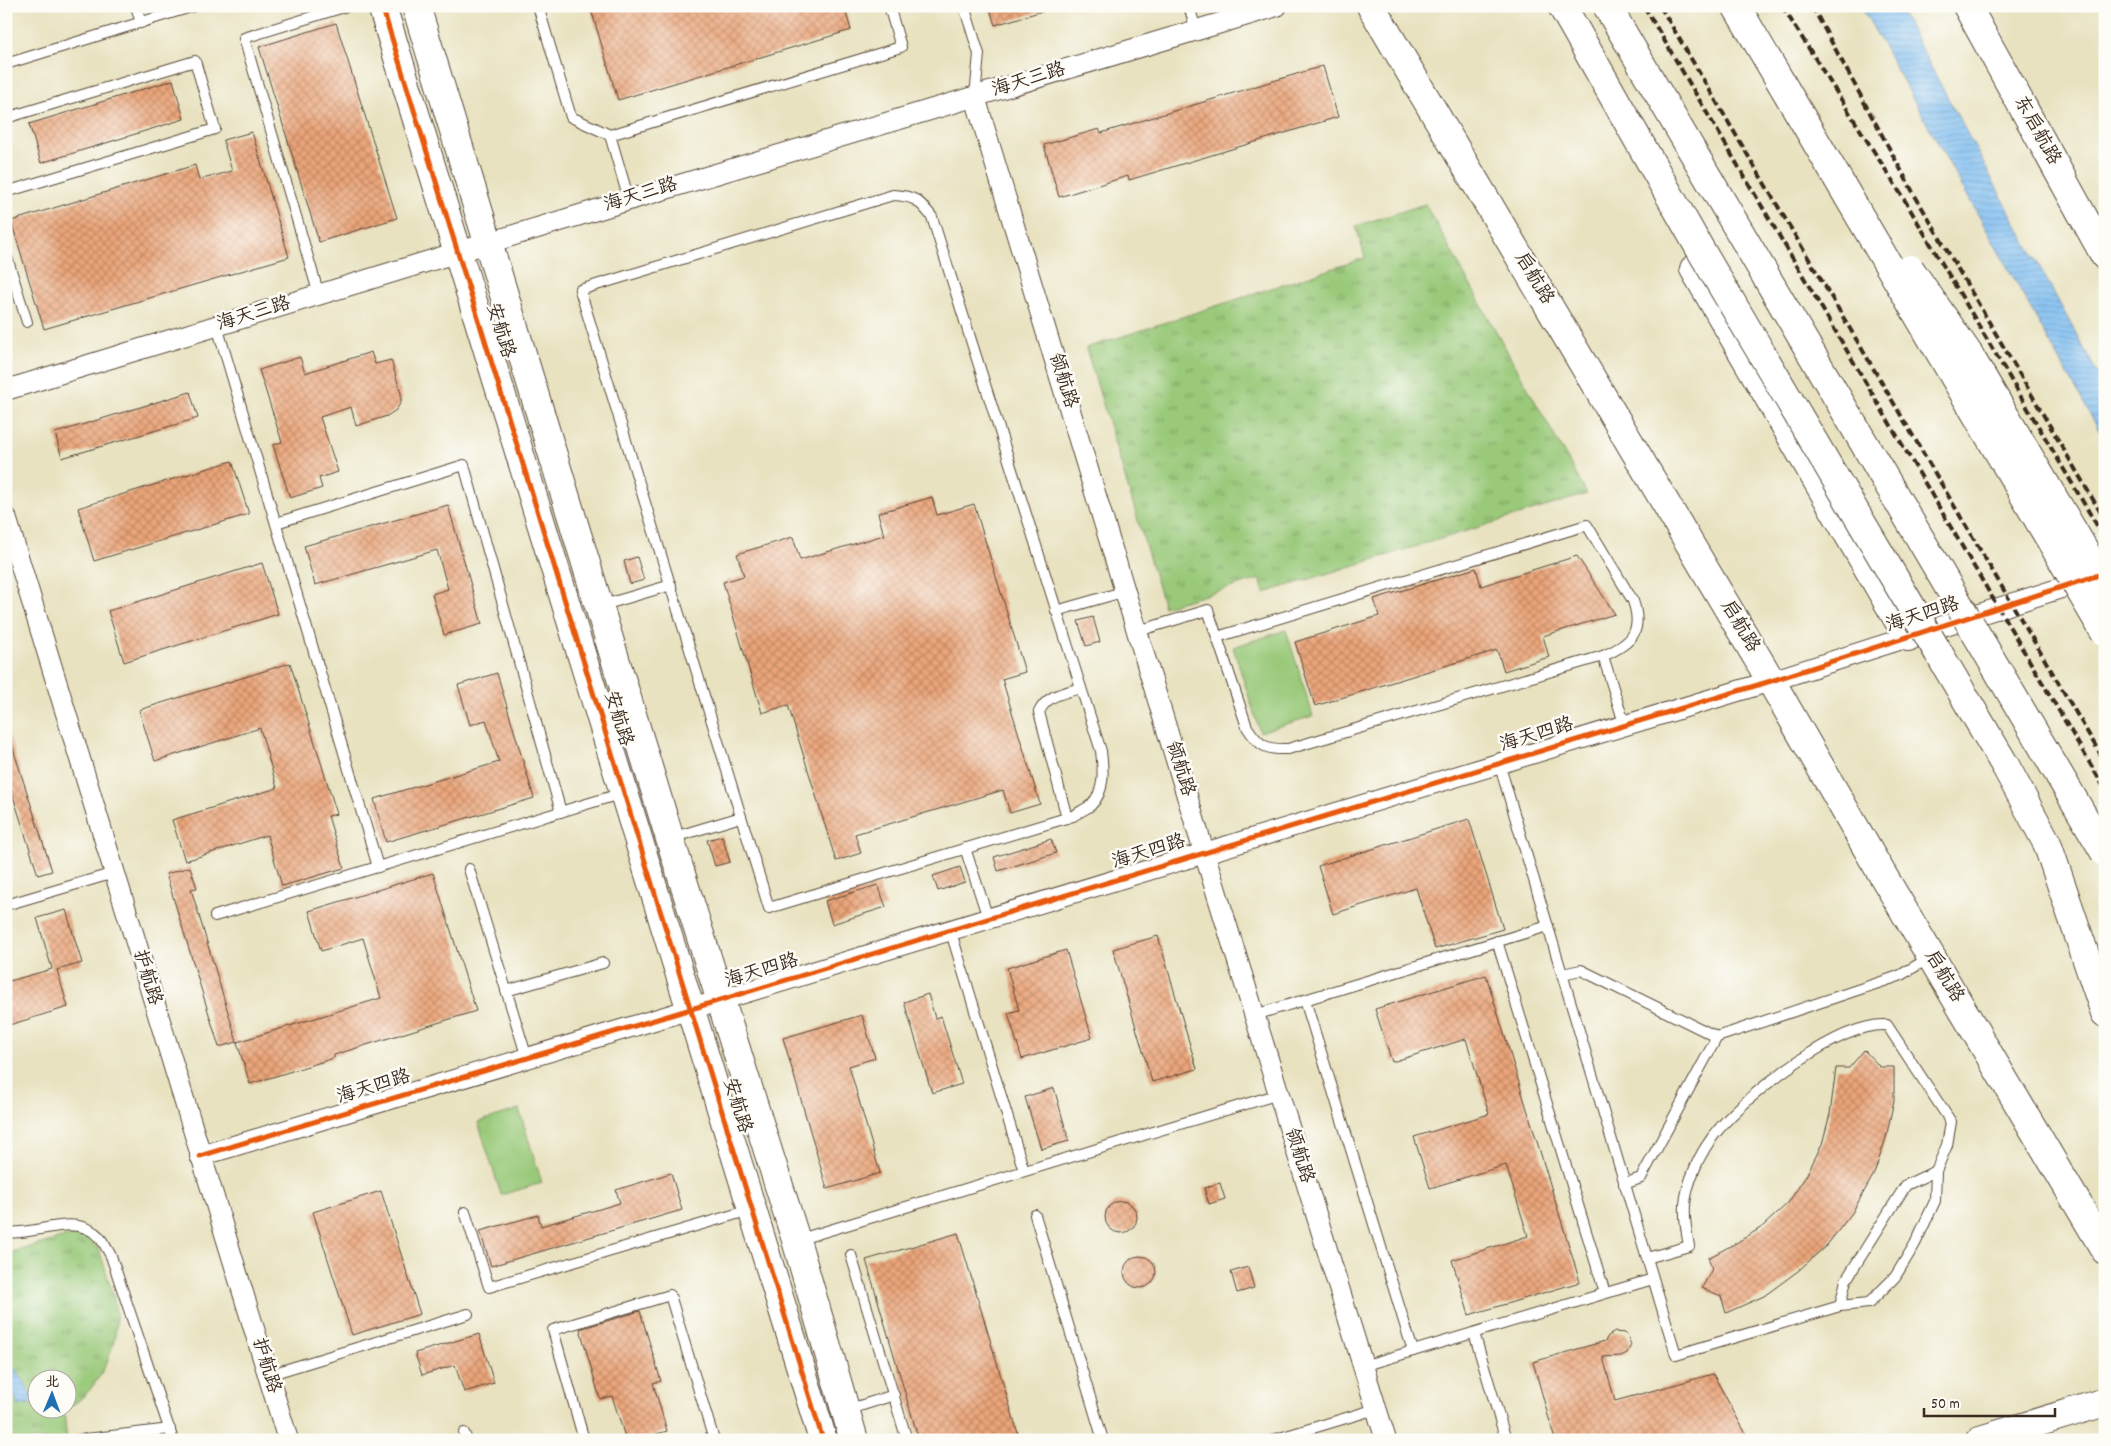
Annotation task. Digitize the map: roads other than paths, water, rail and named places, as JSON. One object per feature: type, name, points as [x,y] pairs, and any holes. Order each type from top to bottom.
[{"type":"main road","name":"安航路","points":[[382,6],[823,1440]]},
{"type":"main road","name":"安航路","points":[[416,6],[670,839],[796,1240],[854,1440]]},
{"type":"main road","name":"启航路","points":[[1371,6],[2105,1250]]},
{"type":"main road","points":[[1561,6],[1576,63],[1908,637]]},
{"type":"main road","points":[[1561,6],[1705,258],[2006,768],[2047,844],[2105,1013]]},
{"type":"main road","points":[[1607,6],[2105,853]]},
{"type":"main road","points":[[1736,6],[2105,633]]},
{"type":"main road","name":"东启航路","points":[[1967,6],[2105,256]]},
{"type":"main road","points":[[1832,168],[1894,245],[1968,353],[2105,585]]},
{"type":"main road","points":[[1980,1440],[2105,1402]]},
{"type":"street","name":"海天三路","points":[[6,390],[629,200],[1277,6]]},
{"type":"street","name":"领航路","points":[[975,97],[1204,852],[1386,1440]]},
{"type":"street","name":"护航路","points":[[6,517],[288,1440]]},
{"type":"street","name":"海天四路","points":[[200,1156],[1625,726],[2105,573]]},
{"type":"lane","points":[[136,6],[141,22]]},
{"type":"lane","points":[[6,64],[194,6]]},
{"type":"lane","points":[[319,295],[244,38],[347,6]]},
{"type":"lane","points":[[538,6],[571,117],[610,136],[901,47],[889,6]]},
{"type":"lane","points":[[964,6],[979,54],[975,97]]},
{"type":"lane","points":[[1189,6],[1196,30]]},
{"type":"lane","points":[[6,118],[195,60],[215,128],[6,192]]},
{"type":"lane","points":[[610,136],[629,200]]},
{"type":"lane","points":[[893,195],[910,196],[922,204],[932,217],[1101,750],[1104,771],[1100,790],[1092,804],[1067,818],[770,908],[670,585],[580,290],[893,195]]},
{"type":"lane","points":[[6,254],[27,322]]},
{"type":"lane","points":[[217,326],[378,867]]},
{"type":"lane","points":[[276,523],[464,466],[561,812]]},
{"type":"lane","points":[[1138,631],[1208,610],[1217,637],[1247,727],[1256,740],[1270,749],[1288,749],[1603,656],[1624,646],[1633,637],[1637,624],[1637,612],[1633,601],[1587,525],[1217,637]]},
{"type":"lane","points":[[599,606],[670,585]]},
{"type":"lane","points":[[1056,612],[1126,591]]},
{"type":"lane","points":[[1603,656],[1625,726]]},
{"type":"lane","points":[[1067,818],[1039,712],[1043,703],[1051,697],[1081,688]]},
{"type":"lane","points":[[1499,763],[1676,1355],[1840,1306],[1869,1303],[1895,1277],[1915,1244],[1935,1201],[1936,1172],[1947,1145],[1950,1122],[1887,1025],[1874,1024],[1850,1033],[1800,1059],[1754,1095],[1718,1130],[1695,1167],[1684,1201],[1684,1219],[1689,1246],[1647,1258]]},
{"type":"lane","points":[[215,916],[624,793]]},
{"type":"lane","points":[[670,839],[742,817]]},
{"type":"lane","points":[[965,848],[988,918]]},
{"type":"lane","points":[[469,869],[526,1058]]},
{"type":"lane","points":[[6,905],[114,873]]},
{"type":"lane","points":[[1255,1016],[1548,926]]},
{"type":"lane","points":[[950,929],[1024,1171]]},
{"type":"lane","points":[[1497,942],[1605,1294]]},
{"type":"lane","points":[[1624,1184],[1641,1178],[1717,1037],[1899,976],[1931,957]]},
{"type":"lane","points":[[506,991],[603,963]]},
{"type":"lane","points":[[1562,974],[1581,970],[1717,1037]]},
{"type":"lane","points":[[1305,1000],[1414,1351]]},
{"type":"lane","points":[[796,1240],[1279,1094]]},
{"type":"lane","points":[[1840,1306],[1846,1280],[1906,1185],[1936,1172]]},
{"type":"lane","points":[[465,1212],[489,1287],[752,1209]]},
{"type":"lane","points":[[1035,1215],[1103,1440]]},
{"type":"lane","points":[[6,1232],[27,1233],[68,1225],[85,1227],[97,1234],[112,1256],[173,1440]]},
{"type":"lane","points":[[852,1255],[907,1440]]},
{"type":"lane","points":[[1363,1366],[1653,1279]]},
{"type":"lane","points":[[584,1440],[553,1330],[670,1295],[714,1440]]},
{"type":"lane","points":[[268,1375],[468,1314]]},
{"type":"lane","points":[[1474,1333],[1506,1440]]},
{"type":"lane","points":[[846,1410],[894,1395]]},
{"type":"lane","points":[[1273,1440],[1376,1409]]},
{"type":"lane","points":[[78,1440],[170,1429]]},
{"type":"water","points":[[1861,6],[1898,6],[2105,387],[2105,441]]},
{"type":"water","points":[[6,1361],[23,1380],[28,1389],[28,1404],[18,1406],[15,1396],[9,1398],[6,1391]]},
{"type":"railway","points":[[1644,6],[2105,789]]},
{"type":"railway","points":[[1660,6],[2105,762]]},
{"type":"railway","points":[[1782,6],[1904,199],[2105,539]]},
{"type":"railway","points":[[1812,6],[1914,194],[2105,520]]}]
